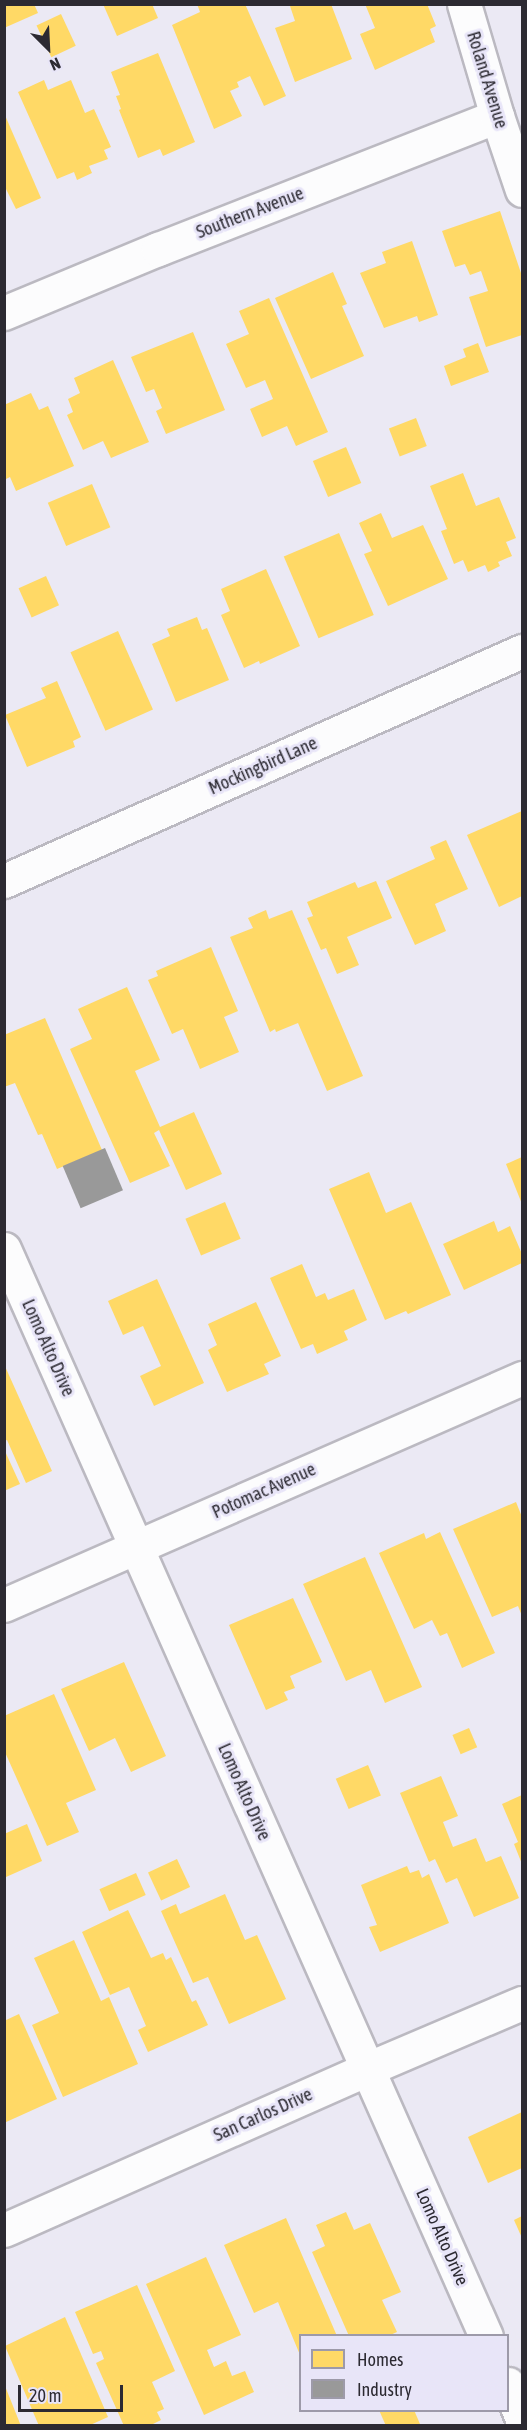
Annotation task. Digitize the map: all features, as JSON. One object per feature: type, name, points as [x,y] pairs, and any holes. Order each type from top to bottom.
[{"type":"street","name":"Roland Avenue","points":[[464,4],[497,116],[522,190]]},
{"type":"street","name":"Southern Avenue","points":[[4,313],[158,249],[497,116]]},
{"type":"street","name":"Mockingbird Lane","points":[[4,881],[522,651]]},
{"type":"street","name":"Lomo Alto Drive","points":[[4,1249],[485,2334]]},
{"type":"street","name":"Potomac Avenue","points":[[4,1605],[522,1378]]},
{"type":"street","name":"San Carlos Drive","points":[[4,2230],[522,2003]]},
{"type":"street","points":[[509,2389],[522,2418]]},
{"type":"building: Homes","points":[[4,4],[34,4],[38,13],[4,28]]},
{"type":"building: Homes","points":[[103,4],[152,4],[158,18],[117,36]]},
{"type":"building: Homes","points":[[197,4],[245,4],[286,96],[264,106],[250,76],[237,82],[239,87],[230,91],[242,116],[214,129],[172,25],[200,12]]},
{"type":"building: Homes","points":[[331,4],[352,59],[295,82],[275,28],[295,21],[290,6]]},
{"type":"building: Homes","points":[[365,4],[427,4],[436,26],[430,29],[435,42],[375,70],[360,34],[375,28]]},
{"type":"building: Homes","points":[[61,14],[76,46],[51,57],[37,25]]},
{"type":"building: Homes","points":[[158,53],[195,142],[163,156],[160,149],[138,158],[119,110],[121,109],[116,96],[120,95],[111,72]]},
{"type":"building: Homes","points":[[44,80],[48,90],[71,80],[85,113],[94,109],[111,147],[104,150],[108,159],[89,166],[92,173],[77,180],[74,172],[57,179],[18,92]]},
{"type":"building: Homes","points":[[4,113],[41,198],[16,209],[4,185]]},
{"type":"building: Homes","points":[[500,211],[522,276],[522,335],[486,347],[469,297],[488,291],[481,271],[470,275],[465,264],[455,267],[442,231]]},
{"type":"building: Homes","points":[[412,241],[438,315],[419,322],[417,316],[384,328],[360,273],[386,263],[382,252]]},
{"type":"building: Homes","points":[[333,272],[347,304],[342,306],[364,356],[311,379],[275,298]]},
{"type":"building: Homes","points":[[269,298],[328,432],[296,446],[287,426],[262,437],[250,409],[273,399],[265,380],[246,388],[226,344],[249,334],[239,311]]},
{"type":"building: Homes","points":[[193,332],[225,410],[166,434],[156,411],[162,408],[154,389],[146,392],[131,357]]},
{"type":"building: Homes","points":[[478,343],[489,372],[451,386],[444,366],[466,357],[463,349]]},
{"type":"building: Homes","points":[[113,360],[149,442],[111,458],[103,441],[83,450],[67,415],[73,412],[68,399],[80,393],[74,378]]},
{"type":"building: Homes","points":[[31,393],[39,410],[48,406],[74,466],[16,491],[10,477],[4,480],[4,405]]},
{"type":"building: Homes","points":[[416,418],[427,446],[400,456],[389,428]]},
{"type":"building: Homes","points":[[346,447],[361,483],[328,497],[313,461]]},
{"type":"building: Homes","points":[[463,473],[476,506],[499,497],[516,538],[506,542],[512,556],[498,562],[500,566],[488,572],[485,565],[468,572],[463,560],[454,564],[441,531],[447,529],[430,486]]},
{"type":"building: Homes","points":[[92,484],[110,527],[66,546],[48,503]]},
{"type":"building: Homes","points":[[381,513],[392,538],[423,525],[448,579],[388,606],[364,554],[372,551],[359,523]]},
{"type":"building: Homes","points":[[339,533],[374,615],[319,638],[284,556]]},
{"type":"building: Homes","points":[[266,569],[300,646],[260,664],[259,661],[244,668],[221,615],[230,611],[221,589]]},
{"type":"building: Homes","points":[[46,576],[59,605],[32,617],[19,588]]},
{"type":"building: Homes","points":[[197,617],[202,630],[207,628],[229,680],[176,702],[152,644],[170,636],[167,629]]},
{"type":"building: Homes","points":[[118,631],[153,710],[105,731],[70,652]]},
{"type":"building: Homes","points":[[57,681],[81,737],[73,741],[75,747],[27,767],[5,715],[46,698],[41,688]]},
{"type":"building: Homes","points":[[522,811],[522,896],[499,907],[467,835]]},
{"type":"building: Homes","points":[[446,840],[468,889],[435,904],[446,931],[415,945],[386,881],[435,859],[430,847]]},
{"type":"building: Homes","points":[[376,881],[392,918],[347,937],[359,965],[337,974],[326,948],[321,950],[307,918],[313,916],[307,902],[355,882],[358,888]]},
{"type":"building: Homes","points":[[266,910],[269,919],[292,910],[363,1076],[327,1091],[298,1023],[276,1032],[275,1029],[270,1032],[230,937],[253,928],[248,918]]},
{"type":"building: Homes","points":[[211,947],[238,1011],[224,1017],[239,1052],[200,1069],[183,1029],[172,1034],[148,980],[158,976],[156,971]]},
{"type":"building: Homes","points":[[127,987],[160,1060],[135,1071],[160,1127],[194,1112],[222,1174],[186,1190],[159,1130],[154,1133],[170,1166],[130,1183],[70,1049],[92,1039],[78,1009]]},
{"type":"building: Homes","points":[[45,1018],[102,1150],[57,1169],[42,1134],[38,1135],[15,1083],[4,1087],[4,1035]]},
{"type":"building: Homes","points":[[522,1157],[522,1204],[506,1164]]},
{"type":"building: Homes","points":[[369,1172],[386,1213],[411,1202],[451,1295],[408,1314],[406,1311],[385,1320],[329,1189]]},
{"type":"building: Homes","points":[[225,1202],[241,1239],[201,1256],[185,1219]]},
{"type":"building: Homes","points":[[494,1221],[498,1232],[510,1226],[522,1254],[522,1263],[464,1290],[443,1244]]},
{"type":"building: Homes","points":[[302,1264],[316,1297],[325,1293],[328,1300],[354,1289],[367,1320],[344,1331],[348,1340],[317,1354],[313,1344],[301,1349],[270,1278]]},
{"type":"building: Homes","points":[[157,1279],[204,1383],[154,1406],[140,1376],[161,1366],[143,1326],[123,1335],[108,1301]]},
{"type":"building: Homes","points":[[256,1302],[281,1356],[264,1364],[269,1374],[227,1392],[208,1350],[217,1345],[208,1324]]},
{"type":"building: Homes","points":[[4,1364],[52,1471],[26,1483],[7,1440],[4,1441]]},
{"type":"building: Homes","points":[[4,1449],[20,1484],[4,1491]]},
{"type":"building: Homes","points":[[516,1502],[522,1517],[522,1616],[518,1606],[492,1617],[453,1529]]},
{"type":"building: Homes","points":[[440,1532],[495,1653],[462,1668],[447,1633],[440,1636],[432,1620],[414,1629],[379,1553],[424,1533],[426,1539]]},
{"type":"building: Homes","points":[[365,1557],[422,1687],[385,1703],[371,1670],[346,1681],[303,1584]]},
{"type":"building: Homes","points":[[293,1598],[322,1662],[290,1676],[295,1688],[284,1692],[288,1700],[266,1710],[229,1625]]},
{"type":"building: Homes","points":[[124,1662],[166,1756],[131,1772],[115,1738],[89,1751],[61,1689]]},
{"type":"building: Homes","points":[[54,1694],[96,1790],[66,1803],[79,1832],[47,1846],[4,1750],[4,1716]]},
{"type":"building: Homes","points":[[469,1728],[477,1747],[461,1754],[452,1735]]},
{"type":"building: Homes","points":[[368,1765],[381,1795],[349,1809],[336,1779]]},
{"type":"building: Homes","points":[[441,1776],[458,1816],[443,1822],[453,1847],[476,1838],[486,1862],[501,1856],[519,1898],[474,1917],[457,1878],[446,1883],[435,1859],[429,1862],[400,1793]]},
{"type":"building: Homes","points":[[522,1795],[522,1864],[514,1844],[518,1842],[502,1804]]},
{"type":"building: Homes","points":[[27,1824],[42,1861],[6,1877],[4,1834]]},
{"type":"building: Homes","points":[[177,1859],[190,1887],[161,1901],[148,1873]]},
{"type":"building: Homes","points":[[407,1866],[410,1873],[419,1870],[422,1878],[429,1874],[449,1923],[380,1952],[369,1927],[377,1925],[361,1885]]},
{"type":"building: Homes","points":[[136,1873],[146,1895],[109,1911],[99,1889]]},
{"type":"building: Homes","points":[[225,1894],[245,1940],[257,1935],[286,1999],[229,2024],[208,1977],[193,1983],[161,1911],[176,1904],[180,1914]]},
{"type":"building: Homes","points":[[128,1910],[151,1958],[163,1953],[166,1960],[171,1957],[192,2002],[196,2000],[208,2025],[148,2052],[138,2030],[146,2026],[129,1987],[110,1995],[82,1932]]},
{"type":"building: Homes","points":[[74,1940],[101,2001],[109,1997],[138,2064],[63,2097],[32,2025],[59,2013],[34,1958]]},
{"type":"building: Homes","points":[[19,2014],[57,2099],[4,2123],[4,2021]]},
{"type":"building: Homes","points":[[522,2112],[522,2168],[488,2183],[468,2137]]},
{"type":"building: Homes","points":[[346,2212],[354,2230],[370,2223],[401,2292],[382,2300],[397,2332],[392,2334],[348,2334],[312,2252],[325,2246],[316,2225]]},
{"type":"building: Homes","points":[[522,2216],[522,2238],[514,2220]]},
{"type":"building: Homes","points":[[286,2218],[336,2334],[299,2334],[299,2353],[278,2302],[254,2313],[224,2245]]},
{"type":"building: Homes","points":[[206,2257],[241,2335],[207,2350],[214,2367],[226,2361],[232,2376],[245,2371],[254,2392],[204,2415],[146,2284]]},
{"type":"building: Homes","points":[[137,2285],[175,2371],[152,2382],[164,2409],[157,2412],[161,2420],[149,2426],[124,2426],[96,2363],[104,2359],[101,2351],[93,2354],[75,2312]]},
{"type":"building: Homes","points":[[65,2317],[108,2417],[88,2426],[39,2426],[5,2346]]},
{"type":"building: Homes","points":[[5,2386],[21,2426],[5,2426]]},
{"type":"building: Homes","points":[[380,2412],[415,2412],[420,2424],[386,2426]]},
{"type":"building: Industry","points":[[105,1148],[123,1190],[81,1208],[63,1166]]}]
